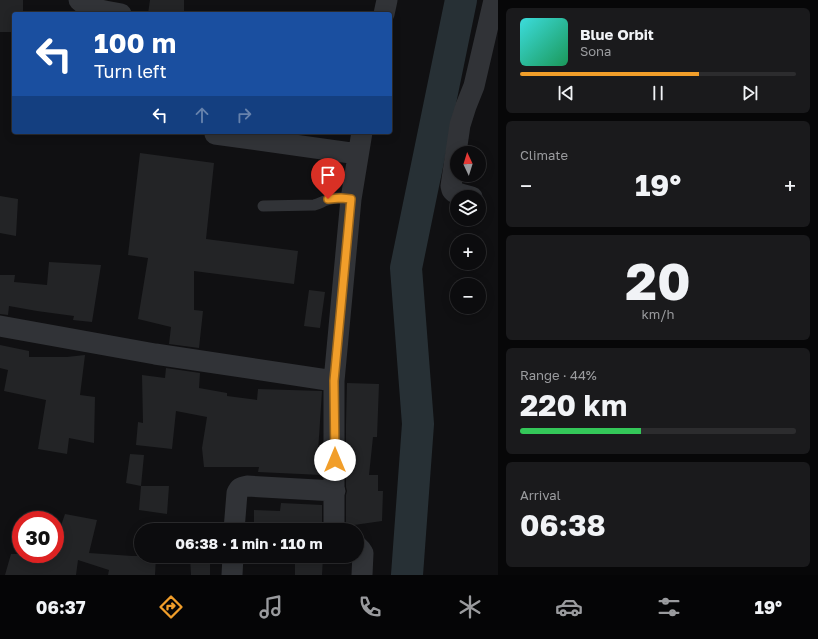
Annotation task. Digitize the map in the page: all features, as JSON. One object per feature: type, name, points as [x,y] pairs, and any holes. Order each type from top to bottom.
[{"type":"street","points":[[79,0],[87,6],[111,12]]},
{"type":"street","points":[[384,12],[387,0]]},
{"type":"street","points":[[452,190],[460,125],[474,86],[494,0]]},
{"type":"street","points":[[215,134],[358,154]]},
{"type":"street","points":[[334,523],[334,381],[351,199],[362,134]]},
{"type":"street","points":[[0,326],[155,354],[334,381]]},
{"type":"street","points":[[235,523],[237,493],[241,487],[247,486],[335,491]]},
{"type":"street","points":[[232,575],[233,563]]},
{"type":"street","points":[[362,575],[363,563]]},
{"type":"lane","points":[[263,206],[314,205],[320,204],[328,199],[351,199]]},
{"type":"building","points":[[0,0],[23,0],[23,12],[12,12],[12,32],[0,32]]},
{"type":"building","points":[[150,0],[184,0],[184,12],[148,12]]},
{"type":"building","points":[[140,153],[214,163],[206,239],[298,251],[294,284],[194,271],[194,310],[203,311],[199,348],[169,344],[171,327],[138,319],[148,258],[128,255]]},
{"type":"building","points":[[0,196],[18,199],[16,236],[0,233]]},
{"type":"building","points":[[49,262],[101,265],[92,322],[73,320],[74,316],[9,306],[8,315],[0,314],[0,275],[15,275],[14,282],[47,285]]},
{"type":"building","points":[[309,290],[325,292],[320,328],[304,326]]},
{"type":"building","points":[[0,345],[29,351],[29,357],[67,357],[85,355],[80,395],[95,397],[94,443],[69,438],[67,454],[38,449],[46,400],[4,391],[8,370],[0,368]]},
{"type":"building","points":[[166,368],[200,373],[199,388],[227,393],[227,396],[257,400],[258,389],[322,391],[318,452],[322,453],[322,475],[258,472],[259,467],[204,467],[202,448],[207,417],[176,411],[172,449],[136,445],[138,422],[143,423],[142,375],[165,378]]},
{"type":"building","points":[[347,383],[379,384],[377,437],[373,437],[369,475],[378,475],[378,491],[383,491],[382,521],[364,524],[346,523]]},
{"type":"building","points":[[130,454],[144,455],[141,486],[126,483]]},
{"type":"building","points":[[141,486],[169,486],[167,514],[139,510]]},
{"type":"building","points":[[281,503],[322,505],[322,523],[254,523],[254,510],[280,511]]},
{"type":"building","points":[[65,514],[97,520],[89,553],[134,556],[134,563],[156,563],[155,575],[108,575],[109,570],[78,560],[76,575],[5,575],[11,554],[12,563],[64,563]]},
{"type":"building","points":[[190,563],[210,563],[210,575],[191,575]]},
{"type":"building","points":[[295,563],[323,563],[322,575],[295,575]]},
{"type":"waterway","points":[[407,575],[418,424],[406,268],[461,0]]},
{"type":"route","points":[[328,199],[351,199],[334,381],[335,460]]}]
